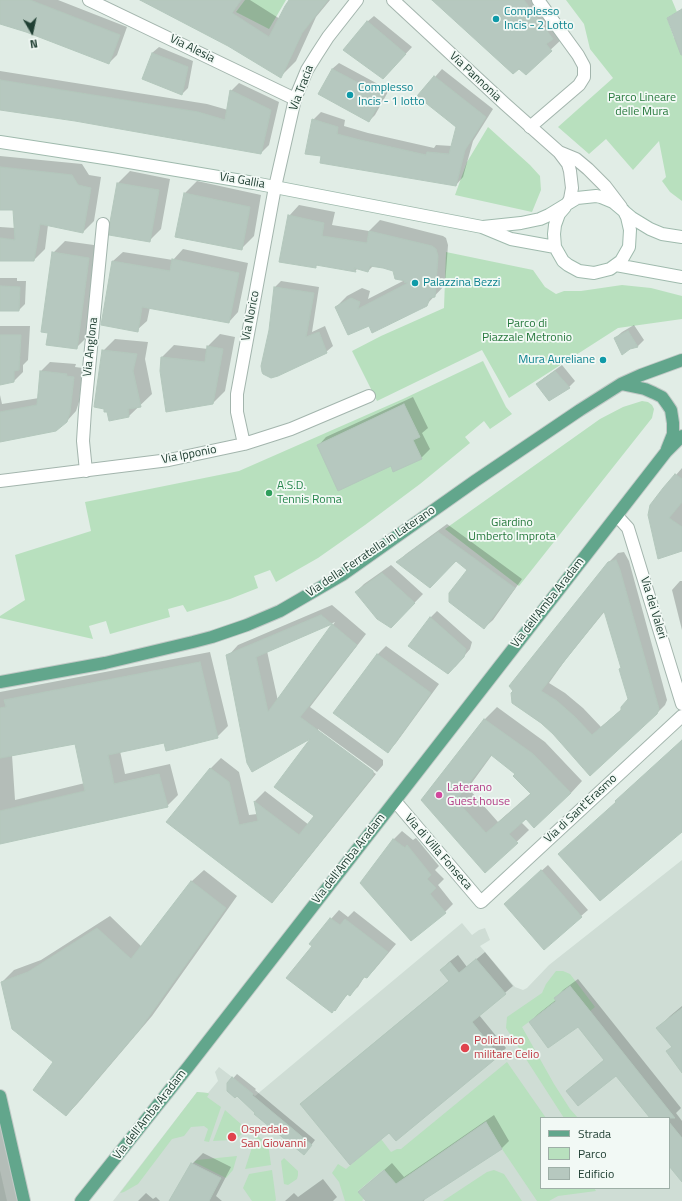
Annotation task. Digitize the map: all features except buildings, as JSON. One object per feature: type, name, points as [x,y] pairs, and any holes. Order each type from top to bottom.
[{"type":"main road","name":"Via della Ferratella in Laterano","points":[[0,682],[105,663],[193,642],[247,625],[280,611],[342,575],[463,489],[621,384],[682,360]]},
{"type":"main road","points":[[621,384],[645,389],[662,397],[671,410],[673,429],[672,437],[666,452]]},
{"type":"main road","points":[[666,452],[682,436]]},
{"type":"main road","name":"Via dell'Amba Aradam","points":[[81,1201],[188,1067],[666,452]]},
{"type":"main road","points":[[0,1096],[24,1201]]},
{"type":"street","name":"Via Alesia","points":[[89,0],[295,99]]},
{"type":"street","name":"Via Tracia","points":[[275,187],[295,99],[307,70],[316,54],[356,0]]},
{"type":"street","name":"Via Pannonia","points":[[393,0],[559,152]]},
{"type":"street","points":[[530,127],[579,85],[584,77],[584,66],[578,54],[538,0]]},
{"type":"street","name":"Via Gallia","points":[[0,142],[275,187],[482,227]]},
{"type":"street","points":[[559,152],[576,159],[605,186],[623,210],[629,222],[629,247],[626,254],[616,266],[610,269],[594,273],[579,271],[568,266],[563,261],[555,247],[555,225],[559,214],[570,199],[572,188],[568,164],[559,152]]},
{"type":"street","name":"Via Norico","points":[[244,444],[237,412],[237,394],[275,187]]},
{"type":"street","points":[[482,227],[521,223],[540,219],[573,200],[589,196],[602,197],[613,202],[639,223],[650,229],[662,234],[679,234]]},
{"type":"street","name":"Via Anglona","points":[[86,471],[83,441],[84,410],[103,224]]},
{"type":"street","points":[[482,227],[511,239],[555,247]]},
{"type":"street","points":[[616,266],[682,277]]},
{"type":"street","name":"Via Ipponio","points":[[0,481],[169,460],[244,444],[291,429],[369,396]]},
{"type":"street","name":"Via dei Valeri","points":[[617,516],[628,528],[682,704]]},
{"type":"street","name":"Via di Sant'Erasmo","points":[[481,902],[682,716]]},
{"type":"street","name":"Via di Villa Fonseca","points":[[395,801],[481,902]]},
{"type":"shaded area","name":"Policlinico militare Celio","points":[[682,860],[682,1201],[113,1201],[197,1092],[208,1093],[218,1081],[215,1072],[219,1067],[255,1096],[462,923],[472,935],[485,928],[490,940],[480,946],[515,987],[523,990],[527,988],[549,965]]},
{"type":"shaded area","points":[[0,1170],[7,1201],[0,1201]]},
{"type":"green space","points":[[245,0],[286,0],[269,29],[236,12]]},
{"type":"green space","name":"Parco Lineare delle Mura","points":[[566,0],[672,0],[677,12],[667,18],[674,38],[682,37],[682,201],[670,192],[662,181],[666,177],[659,141],[633,170],[606,139],[589,154],[558,127],[613,78],[590,49],[584,24]]},
{"type":"green space","points":[[488,127],[540,176],[541,190],[532,212],[455,195],[467,162]]},
{"type":"green space","name":"Parco di Piazzale Metronio","points":[[446,252],[533,270],[545,287],[556,294],[564,291],[581,291],[622,285],[651,288],[682,296],[682,319],[618,328],[509,398],[482,350],[377,401],[352,351],[381,336],[444,308]]},
{"type":"green space","name":"A.S.D. Tennis Roma","points":[[483,361],[506,407],[512,414],[490,429],[484,421],[465,437],[470,443],[420,484],[318,558],[276,582],[270,570],[254,576],[258,588],[230,599],[187,612],[183,605],[168,609],[170,617],[110,634],[106,621],[89,626],[93,639],[0,618],[0,616],[25,600],[15,555],[91,531],[85,502],[239,471],[403,399]]},
{"type":"green space","name":"Giardino Umberto Improta","points":[[642,401],[648,402],[652,405],[654,409],[652,418],[519,586],[445,529],[600,419],[623,407]]},
{"type":"green space","points":[[556,971],[563,971],[570,974],[595,1007],[590,1011],[570,986],[555,998],[557,1001],[522,1027],[554,1084],[570,1109],[577,1117],[563,1117],[506,1028],[507,1017],[542,993],[546,984]]},
{"type":"green space","points":[[507,1062],[545,1117],[540,1117],[540,1189],[595,1189],[596,1191],[558,1196],[549,1201],[537,1201],[485,1122],[395,1185],[383,1170],[358,1191],[364,1199],[362,1200],[363,1201],[345,1201],[339,1182],[332,1173],[338,1164],[346,1169],[381,1139],[391,1152],[401,1149]]},
{"type":"green space","points":[[197,1092],[208,1093],[209,1094],[207,1097],[221,1107],[209,1142],[204,1141],[208,1129],[204,1126],[191,1127],[184,1136],[172,1139],[138,1184],[120,1193]]},
{"type":"green space","points":[[225,1110],[242,1125],[244,1130],[237,1138],[231,1140],[213,1141]]},
{"type":"green space","points":[[258,1136],[265,1142],[269,1150],[271,1165],[245,1169],[255,1138]]},
{"type":"green space","points":[[237,1156],[233,1170],[226,1178],[194,1162],[197,1160]]},
{"type":"green space","points":[[284,1158],[298,1171],[297,1179],[288,1185],[284,1184],[281,1161]]},
{"type":"green space","points":[[272,1170],[276,1200],[252,1201],[243,1188],[249,1174]]},
{"type":"green space","points":[[494,1170],[504,1174],[522,1201],[443,1201],[487,1172]]},
{"type":"place","name":"Complesso Incis - 2 Lotto","points":[[496,19]]},
{"type":"place","name":"Complesso Incis - 1 lotto","points":[[350,95]]},
{"type":"place","name":"Palazzina Bezzi","points":[[415,283]]},
{"type":"place","name":"Mura Aureliane","points":[[603,360]]},
{"type":"place","name":"A.S.D. Tennis Roma","points":[[269,493]]},
{"type":"place","name":"Laterano Guest house","points":[[439,795]]},
{"type":"place","name":"Policlinico militare Celio","points":[[465,1048]]},
{"type":"place","name":"Ospedale San Giovanni","points":[[232,1137]]}]
